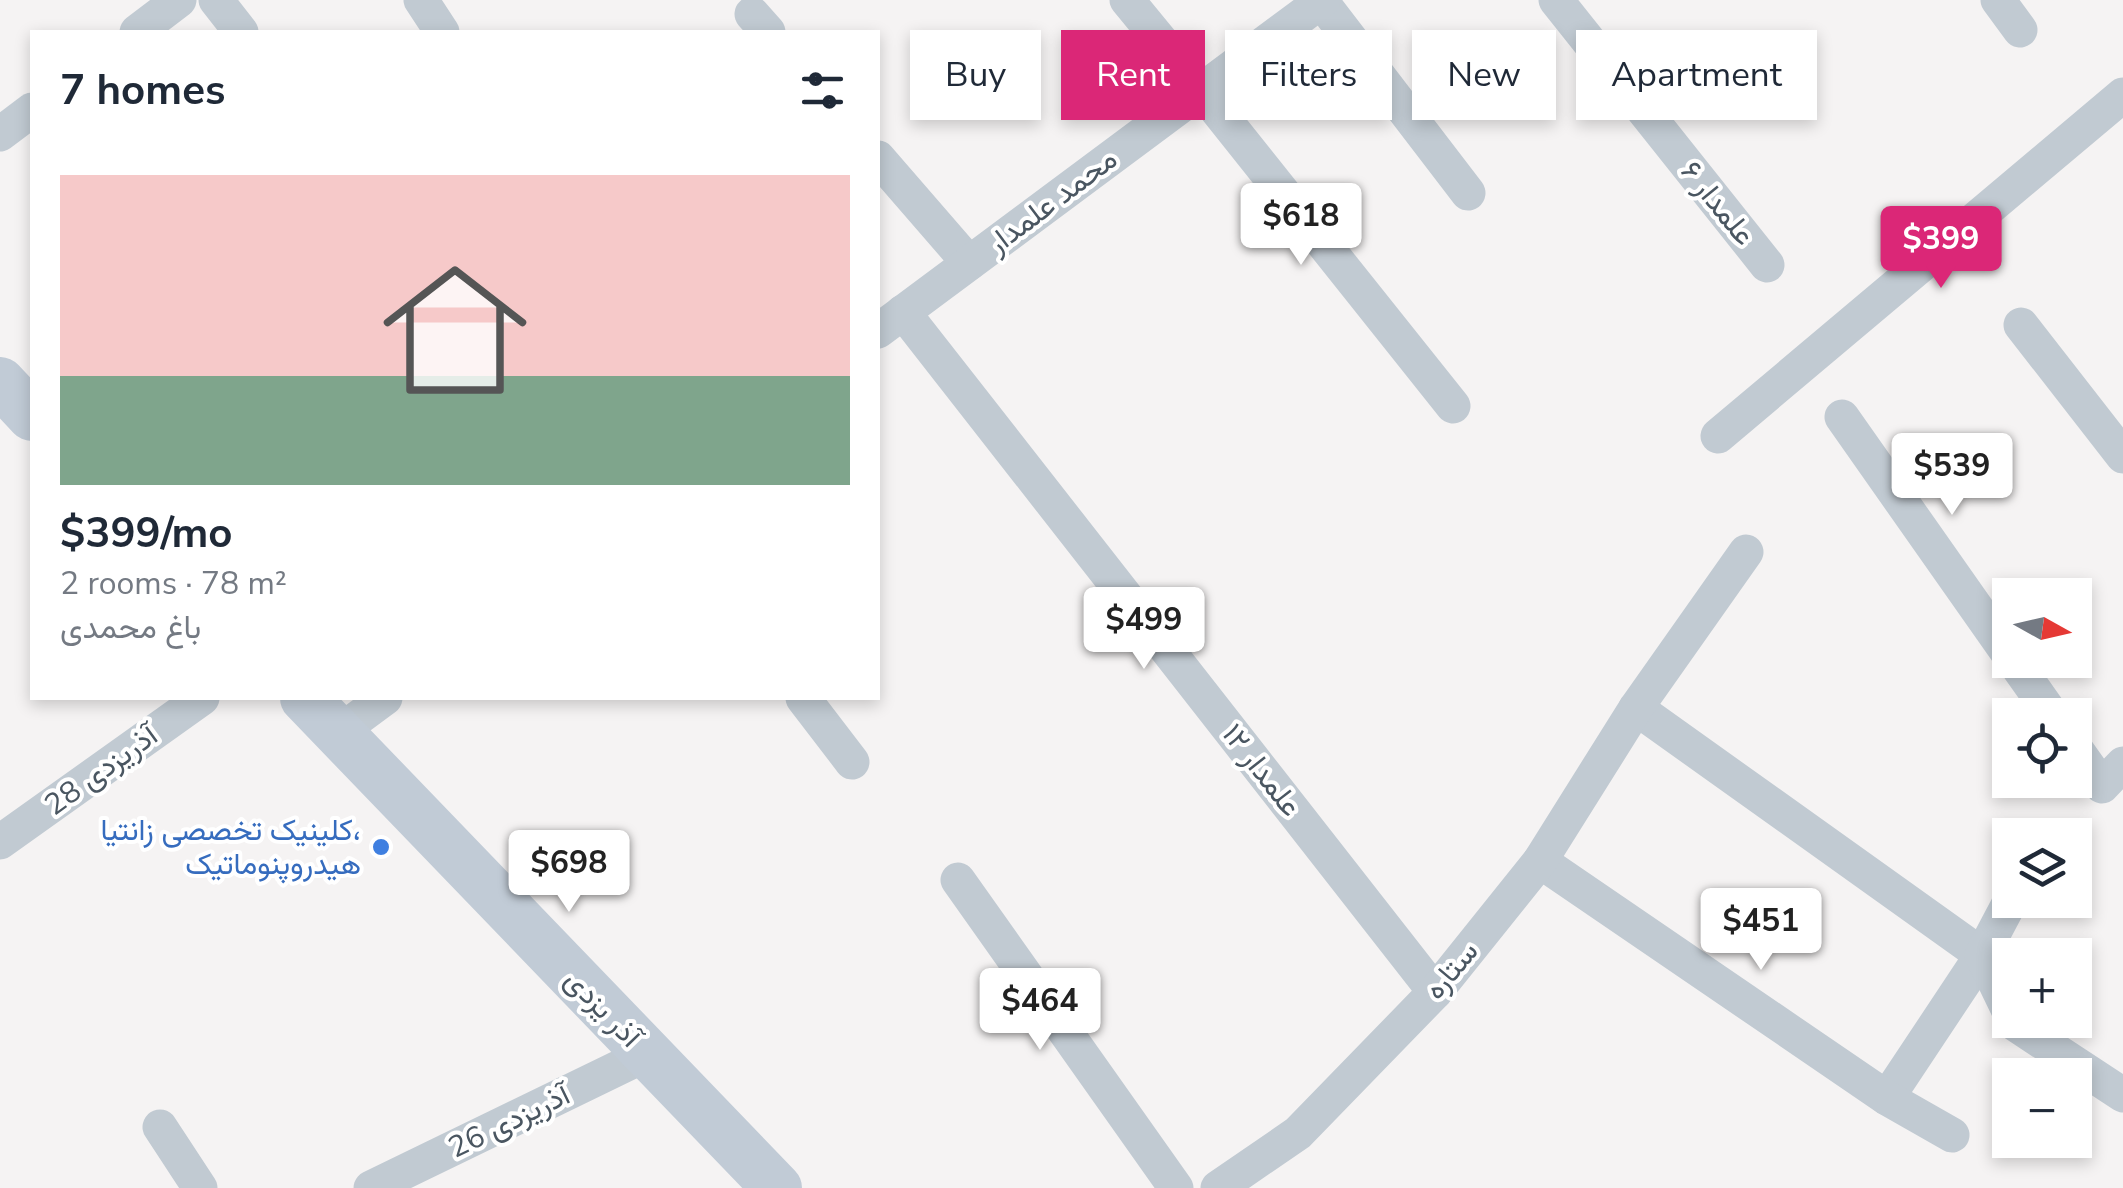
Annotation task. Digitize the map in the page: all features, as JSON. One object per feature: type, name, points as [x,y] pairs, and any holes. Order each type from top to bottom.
[{"type":"street","points":[[141,18],[180,0]]},
{"type":"street","points":[[216,0],[238,30]]},
{"type":"street","points":[[1126,0],[1151,30]]},
{"type":"street","points":[[1322,0],[1468,193]]},
{"type":"street","name":"محمد علمدار","points":[[1205,87],[1322,0]]},
{"type":"street","name":"علمدار ۶","points":[[1556,0],[1767,265]]},
{"type":"street","points":[[1998,0],[2020,30]]},
{"type":"street","points":[[1205,95],[1452,406]]},
{"type":"street","points":[[1718,436],[2123,95]]},
{"type":"street","points":[[0,134],[30,112]]},
{"type":"street","name":"محمد علمدار","points":[[890,322],[1161,120]]},
{"type":"street","points":[[880,160],[969,263]]},
{"type":"street","name":"علمدار ۱۲","points":[[890,322],[1435,992]]},
{"type":"street","points":[[2021,325],[2123,456]]},
{"type":"street","points":[[0,382],[30,414]]},
{"type":"street","points":[[1842,417],[1992,630]]},
{"type":"street","name":"ستاره","points":[[1218,1188],[1298,1133],[1435,992],[1540,861],[1636,708],[1746,552]]},
{"type":"street","name":"آذریزدی 28","points":[[0,842],[199,700]]},
{"type":"street","points":[[322,715],[378,700]]},
{"type":"street","points":[[804,700],[852,762]]},
{"type":"street","points":[[1636,708],[1982,955],[1992,976]]},
{"type":"street","name":"آذر یزدی","points":[[322,715],[776,1188]]},
{"type":"street","points":[[2092,761],[2112,776]]},
{"type":"street","points":[[1540,861],[1887,1098],[1952,1135]]},
{"type":"street","points":[[958,880],[1176,1188]]},
{"type":"street","points":[[1887,1098],[1982,955],[2002,918]]},
{"type":"street","points":[[2036,1038],[2123,1095]]},
{"type":"street","name":"آذریزدی 26","points":[[372,1188],[647,1054]]},
{"type":"street","points":[[160,1128],[200,1188]]},
{"type":"place","name":"کلینیک تخصصی زانتیا، هیدروپنوماتیک","points":[[381,847]]}]
